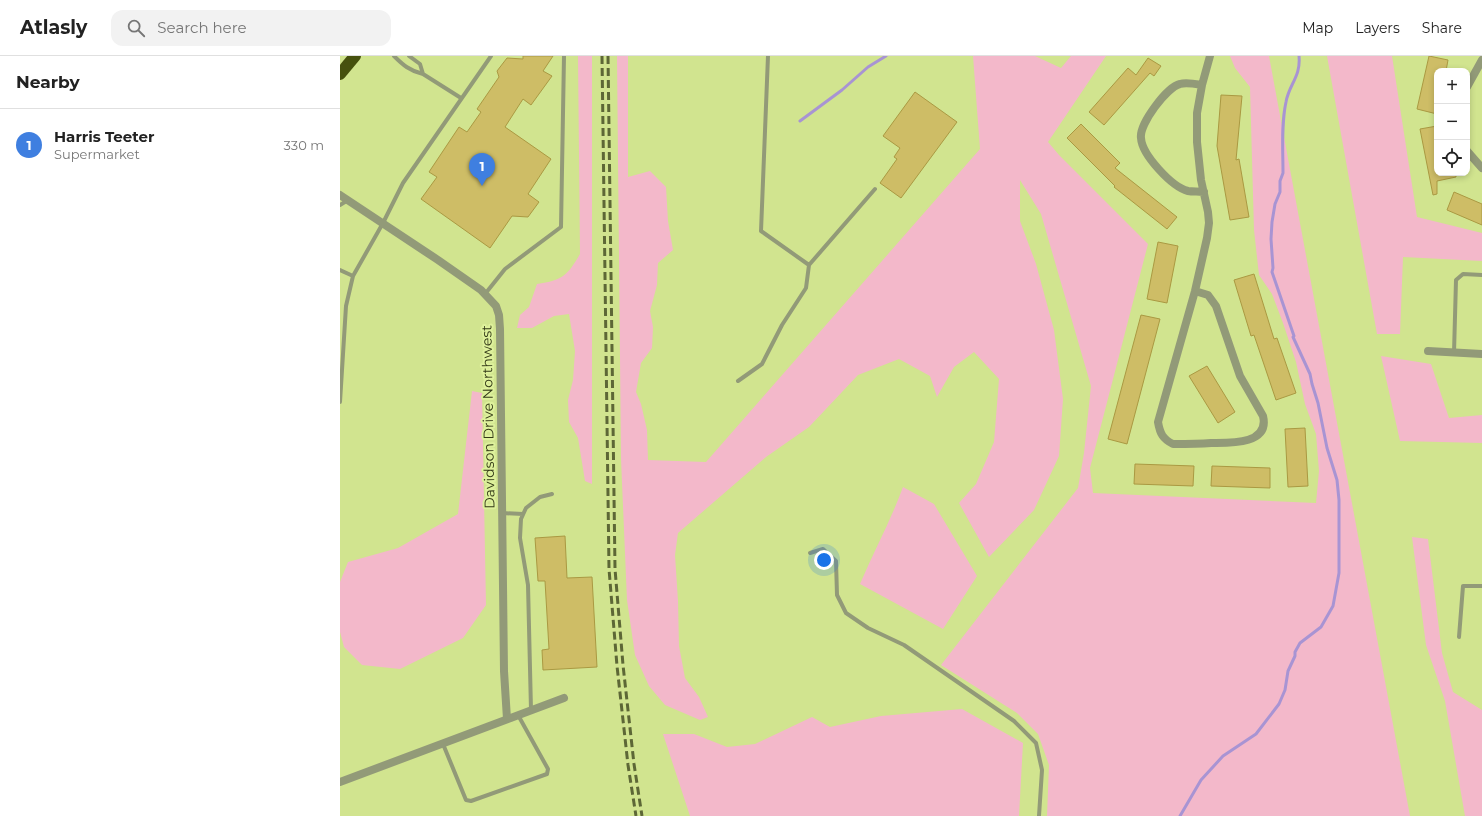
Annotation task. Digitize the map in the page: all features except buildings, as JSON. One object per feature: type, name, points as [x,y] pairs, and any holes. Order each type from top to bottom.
[{"type":"highway","points":[[340,74],[355,56]]},
{"type":"street","points":[[1195,291],[1208,295],[1216,306],[1240,376],[1265,422],[1261,430],[1253,438],[1240,443],[1173,444],[1166,441],[1160,433],[1158,422],[1195,291],[1207,238],[1209,223],[1197,142],[1197,113],[1202,84],[1210,56]]},
{"type":"street","points":[[1470,82],[1482,60]]},
{"type":"street","points":[[1202,84],[1180,83],[1171,90],[1145,120],[1140,138],[1142,148],[1149,158],[1173,182],[1188,191],[1204,192]]},
{"type":"street","points":[[1470,154],[1482,168]]},
{"type":"street","name":"Davidson Drive Northwest","points":[[340,195],[444,264],[485,294],[496,306],[499,315],[504,671],[507,719]]},
{"type":"street","points":[[1428,351],[1482,354]]},
{"type":"street","points":[[340,782],[564,698]]},
{"type":"lane","points":[[394,56],[404,66],[415,72],[423,74],[461,98]]},
{"type":"lane","points":[[409,56],[420,64],[423,74]]},
{"type":"lane","points":[[340,402],[346,306],[353,276],[383,223],[403,183],[491,56]]},
{"type":"lane","points":[[485,294],[506,269],[562,227],[564,56]]},
{"type":"lane","points":[[768,56],[762,231],[809,265]]},
{"type":"lane","points":[[738,381],[762,364],[782,326],[806,288],[809,265],[875,189]]},
{"type":"lane","points":[[340,205],[348,200]]},
{"type":"lane","points":[[340,270],[353,276]]},
{"type":"lane","points":[[1454,353],[1456,280],[1463,274],[1482,275]]},
{"type":"lane","points":[[531,710],[528,585],[520,538],[521,519],[526,508],[540,497],[552,494]]},
{"type":"lane","points":[[502,513],[523,514]]},
{"type":"lane","points":[[810,553],[824,549],[836,561],[837,595],[846,613],[868,628],[904,645],[1014,721],[1036,743],[1042,770],[1039,816]]},
{"type":"lane","points":[[1459,637],[1462,586],[1482,586]]},
{"type":"lane","points":[[443,744],[466,800],[471,801],[547,774],[548,769],[518,715]]},
{"type":"shaded area","points":[[578,56],[592,56],[592,484],[585,481],[578,438],[569,422],[568,400],[573,380],[575,351],[569,314],[554,316],[532,328],[517,328],[520,315],[529,307],[537,284],[559,279],[568,272],[580,254]]},
{"type":"shaded area","points":[[617,56],[628,56],[628,177],[650,171],[666,187],[668,221],[673,250],[658,263],[657,285],[650,311],[653,327],[652,348],[641,363],[636,392],[641,404],[647,430],[648,460],[706,462],[980,149],[973,56],[1035,56],[1061,68],[1071,56],[1106,56],[1048,142],[1059,155],[1148,244],[1090,468],[1093,493],[1316,503],[1319,471],[1316,434],[1305,404],[1296,362],[1283,323],[1272,294],[1259,275],[1254,230],[1250,87],[1235,68],[1230,56],[1269,56],[1410,816],[1047,816],[1049,765],[1038,734],[1017,713],[941,665],[1078,488],[1084,453],[1091,386],[1041,214],[1020,180],[1020,221],[1036,264],[1054,330],[1063,399],[1059,456],[1034,510],[989,557],[959,503],[976,484],[994,442],[999,379],[974,352],[954,367],[937,397],[930,376],[899,359],[858,375],[809,427],[766,457],[678,533],[675,555],[679,646],[685,678],[699,697],[708,717],[700,720],[665,705],[649,686],[635,655],[627,600],[621,459]]},
{"type":"shaded area","points":[[1327,56],[1392,56],[1417,217],[1482,233],[1482,261],[1403,257],[1400,334],[1377,334]]},
{"type":"shaded area","points":[[1381,356],[1431,364],[1449,418],[1482,415],[1482,443],[1400,441]]},
{"type":"shaded area","points":[[472,391],[482,393],[486,605],[463,638],[400,669],[362,665],[344,647],[340,632],[340,582],[348,562],[398,548],[458,514]]},
{"type":"shaded area","points":[[903,487],[934,504],[977,576],[943,629],[860,584]]},
{"type":"shaded area","points":[[1412,537],[1428,539],[1442,653],[1453,692],[1482,710],[1482,816],[1465,816],[1445,701],[1426,645]]},
{"type":"shaded area","points":[[962,709],[1023,743],[1019,816],[690,816],[663,734],[694,734],[727,747],[755,744],[812,717],[830,727],[881,716]]},
{"type":"waterway","points":[[800,121],[842,90],[868,67],[886,56]]},
{"type":"waterway","points":[[1180,816],[1201,780],[1223,756],[1256,734],[1279,704],[1285,690],[1288,671],[1295,656],[1295,652],[1300,643],[1321,627],[1333,606],[1339,573],[1339,500],[1337,480],[1327,448],[1318,403],[1310,374],[1293,337],[1294,336],[1272,272],[1272,222],[1275,204],[1280,192],[1280,181],[1283,173],[1284,111],[1290,90],[1297,75],[1299,56]]},
{"type":"railway","points":[[602,56],[609,569],[617,666],[628,765],[636,816]]},
{"type":"railway","points":[[608,56],[615,569],[623,665],[634,764],[642,816]]},
{"type":"place","name":"Harris Teeter","points":[[482,186]]}]
